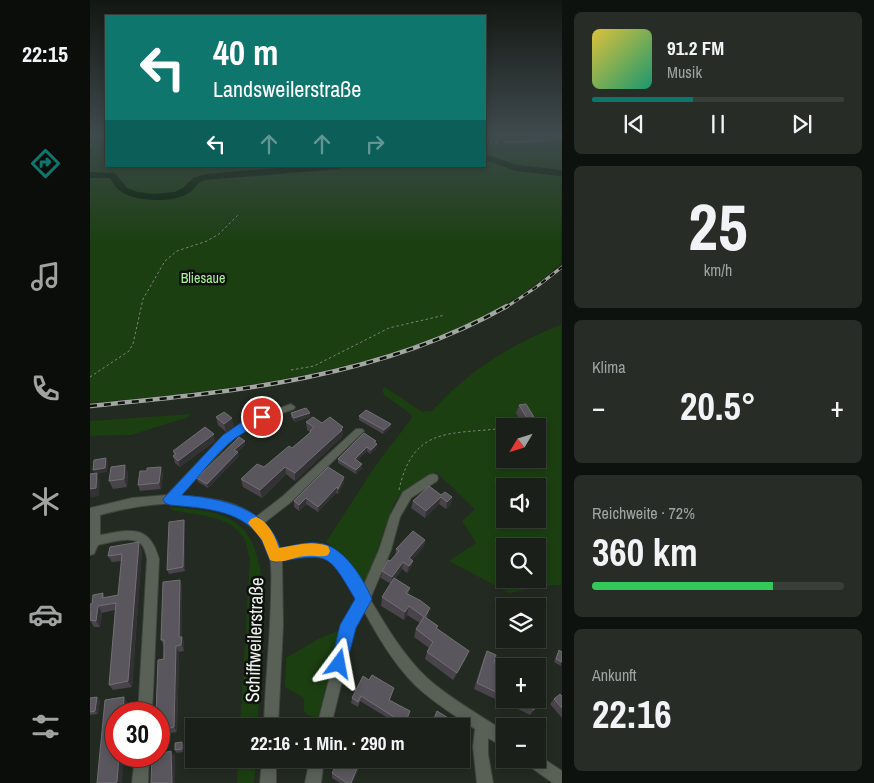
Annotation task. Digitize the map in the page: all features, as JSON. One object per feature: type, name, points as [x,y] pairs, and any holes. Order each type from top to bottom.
[{"type":"street","points":[[170,499],[227,438],[252,421],[291,407]]},
{"type":"street","points":[[256,523],[287,499],[359,431]]},
{"type":"street","points":[[326,718],[348,625],[364,599],[403,500],[417,487],[433,478]]},
{"type":"street","points":[[146,702],[153,559],[151,548],[146,539],[135,535],[92,545],[92,512],[138,502],[170,499],[213,503],[230,508],[256,523],[268,537],[275,555],[307,549],[326,552],[343,565],[386,638],[414,674],[435,693],[496,735]]},
{"type":"street","name":"Schiffweilerstraße","points":[[271,718],[277,615],[275,555]]},
{"type":"street","points":[[484,726],[480,736],[480,750],[485,783]]},
{"type":"street","points":[[140,783],[141,767]]},
{"type":"street","points":[[268,783],[269,768]]},
{"type":"street","points":[[312,783],[315,768]]},
{"type":"street","points":[[544,768],[562,780]]},
{"type":"path","points":[[90,377],[129,351],[133,344],[144,299],[165,261],[177,251],[206,241],[219,234],[238,216]]},
{"type":"path","points":[[291,370],[314,366],[389,328],[445,316]]},
{"type":"path","points":[[403,500],[399,490],[402,477],[414,454],[427,440],[496,429]]},
{"type":"green space","name":"Bliesaue","points":[[90,170],[561,170],[561,263],[520,295],[474,321],[442,335],[399,350],[313,373],[180,394],[90,403]]},
{"type":"green space","points":[[561,325],[561,585],[546,586],[546,538],[496,538],[496,586],[449,561],[476,543],[462,521],[475,509],[436,472],[402,492],[394,503],[369,574],[366,580],[361,582],[346,557],[326,542],[378,462],[412,418],[411,414],[384,395],[382,390],[385,387],[422,412],[432,411],[475,371],[525,341]]},
{"type":"green space","points":[[192,414],[186,418],[131,435],[90,436],[90,421]]},
{"type":"green space","points":[[169,507],[207,511],[225,517],[241,527],[252,543],[260,566],[264,621],[258,718],[240,718],[250,559],[246,542],[237,530],[221,520],[172,510]]},
{"type":"green space","points":[[500,588],[536,588],[509,593]]},
{"type":"green space","points":[[340,630],[318,718],[308,715],[304,711],[304,698],[285,687],[286,658],[318,639]]},
{"type":"green space","points":[[238,768],[255,768],[254,783],[237,783]]},
{"type":"building","points":[[526,404],[534,417],[527,418],[519,405]]},
{"type":"building","points":[[306,408],[310,413],[294,418],[291,413]]},
{"type":"building","points":[[366,410],[391,424],[384,430],[359,416]]},
{"type":"building","points":[[224,412],[232,418],[224,424],[216,417]]},
{"type":"building","points":[[313,417],[322,423],[330,417],[343,427],[342,430],[295,473],[285,467],[260,490],[241,479],[257,464],[264,467],[289,446],[292,448],[311,432],[314,427],[306,422]]},
{"type":"building","points":[[205,427],[214,434],[178,461],[173,456],[176,454],[173,451]]},
{"type":"building","points":[[364,433],[376,441],[374,442],[377,444],[371,450],[367,447],[355,459],[362,464],[356,470],[338,459]]},
{"type":"building","points":[[239,437],[245,441],[234,450],[238,452],[207,484],[197,478]]},
{"type":"building","points":[[106,458],[105,468],[93,470],[94,460]]},
{"type":"building","points":[[125,465],[124,479],[109,481],[111,467]]},
{"type":"building","points":[[161,467],[159,483],[138,485],[140,471],[147,471],[147,468]]},
{"type":"building","points":[[328,467],[344,477],[338,489],[337,487],[318,507],[306,498],[299,505],[294,501]]},
{"type":"building","points":[[97,473],[96,488],[90,489],[90,474]]},
{"type":"building","points":[[429,486],[441,495],[445,492],[452,497],[447,502],[441,497],[426,511],[413,501]]},
{"type":"building","points":[[184,520],[183,567],[167,570],[169,522]]},
{"type":"building","points":[[413,531],[425,540],[409,558],[413,561],[409,566],[403,562],[392,577],[382,571],[388,560],[390,561],[399,551],[396,549]]},
{"type":"building","points":[[139,542],[128,681],[109,685],[116,603],[98,606],[96,621],[90,620],[90,604],[92,604],[93,595],[103,593],[102,598],[118,595],[122,554],[108,556],[110,547]]},
{"type":"building","points":[[394,578],[410,588],[406,593],[430,608],[425,617],[438,626],[436,628],[469,651],[457,673],[427,652],[433,642],[416,629],[424,617],[409,606],[405,612],[382,597]]},
{"type":"building","points":[[180,580],[179,637],[182,637],[181,645],[176,646],[174,727],[170,728],[170,702],[156,702],[158,660],[164,659],[164,640],[161,640],[163,582]]},
{"type":"building","points":[[559,650],[562,652],[562,662],[556,659]]},
{"type":"building","points":[[487,651],[496,655],[494,663],[496,664],[496,692],[477,683]]},
{"type":"building","points":[[372,675],[394,688],[389,700],[410,711],[407,718],[396,718],[361,696],[358,702],[352,698],[363,676],[369,680]]},
{"type":"building","points":[[560,694],[562,696],[562,708],[554,699]]},
{"type":"building","points":[[97,697],[95,711],[90,712],[90,698]]},
{"type":"building","points":[[124,697],[124,702],[105,702],[105,767],[118,767],[117,782],[97,783],[105,700]]},
{"type":"building","points":[[437,711],[448,718],[434,718]]},
{"type":"building","points":[[182,742],[182,749],[175,750],[175,743]]},
{"type":"building","points":[[170,751],[172,783],[151,783],[152,767],[170,767]]},
{"type":"building","points":[[334,768],[357,768],[351,783],[347,783],[332,773]]},
{"type":"waterway","points":[[90,175],[112,175],[122,188],[130,193],[163,197],[178,195],[184,192],[194,181],[200,178],[296,170]]},
{"type":"waterway","points":[[530,170],[562,173]]},
{"type":"railway","points":[[505,308],[562,267]]},
{"type":"railway","points":[[90,406],[198,395],[305,378],[357,366],[408,350],[458,330],[507,306]]},
{"type":"slow traffic","points":[[256,523],[268,537],[275,555],[307,549],[323,551]]},
{"type":"route","points":[[262,417],[252,421],[227,438],[170,499],[213,503],[244,515],[262,529],[272,544],[275,555],[317,549],[334,556],[343,565],[364,599],[348,625],[339,664]]}]
